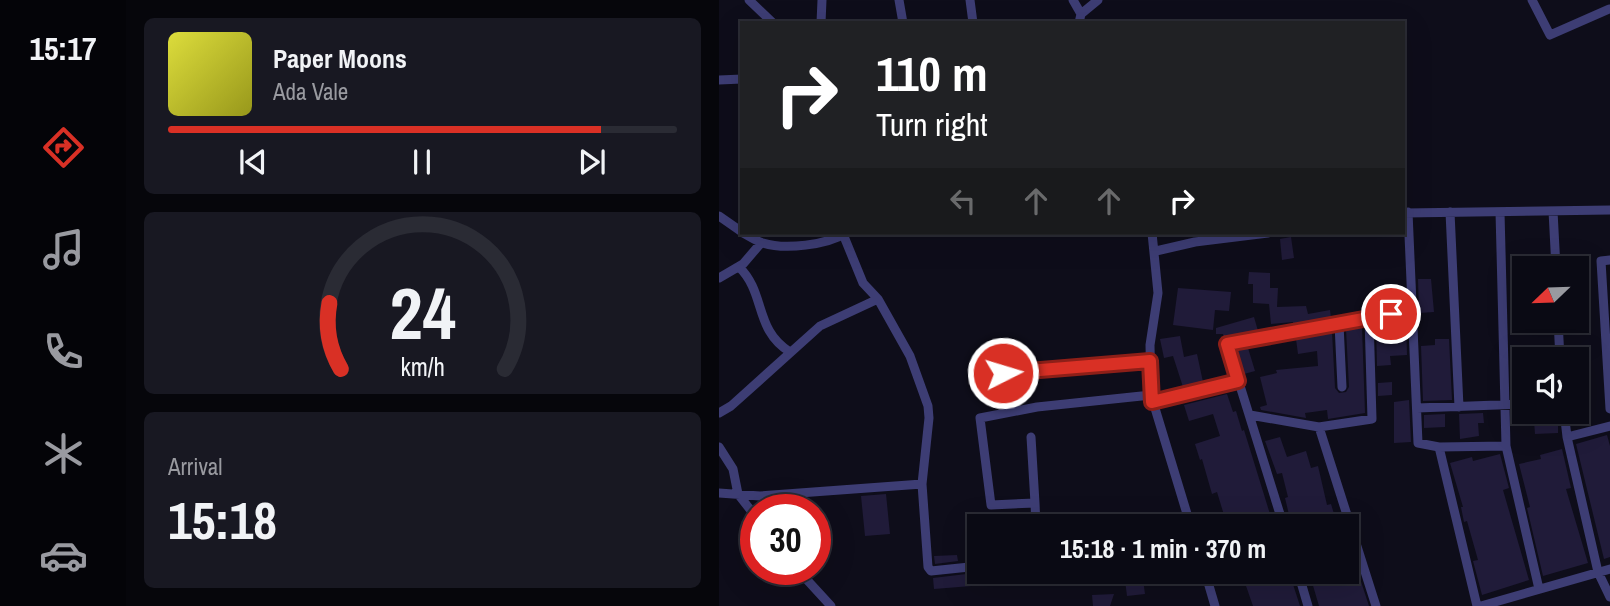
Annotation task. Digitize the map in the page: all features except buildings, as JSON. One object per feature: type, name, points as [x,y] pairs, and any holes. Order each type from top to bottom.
[{"type":"street","points":[[749,0],[771,21]]},
{"type":"street","points":[[821,21],[822,0]]},
{"type":"street","points":[[899,0],[903,21]]},
{"type":"street","points":[[970,0],[973,21]]},
{"type":"street","points":[[1073,0],[1080,18],[1098,0]]},
{"type":"street","points":[[1532,0],[1550,35],[1607,5]]},
{"type":"street","points":[[719,80],[740,79]]},
{"type":"street","points":[[1506,446],[1439,447],[1418,443],[1406,213],[1610,210]]},
{"type":"street","points":[[1553,211],[1555,256]]},
{"type":"street","points":[[1450,212],[1459,407]]},
{"type":"street","points":[[1500,212],[1506,446],[1539,589]]},
{"type":"street","points":[[721,221],[740,231]]},
{"type":"street","points":[[747,235],[761,243],[780,247],[834,240],[843,235]]},
{"type":"street","points":[[845,235],[863,283],[878,299],[910,356],[928,405],[922,484],[928,567],[931,571],[967,567]]},
{"type":"street","points":[[1152,235],[1158,293],[1150,345],[1152,398],[1187,514]]},
{"type":"street","points":[[1156,251],[1195,242],[1252,235]]},
{"type":"street","points":[[719,278],[751,257],[761,243]]},
{"type":"street","points":[[1610,260],[1601,261],[1610,409]]},
{"type":"street","points":[[739,267],[750,281],[772,338],[790,352]]},
{"type":"street","points":[[719,413],[731,406],[820,326],[878,299]]},
{"type":"street","points":[[1280,514],[1227,344],[1413,310]]},
{"type":"street","points":[[1250,415],[1319,427],[1372,419],[1369,318]]},
{"type":"street","points":[[1339,324],[1342,387]]},
{"type":"street","points":[[1003,373],[1150,361]]},
{"type":"street","points":[[1035,503],[991,505],[980,418],[1037,407],[1152,398],[1238,381]]},
{"type":"street","points":[[1417,408],[1512,405]]},
{"type":"street","points":[[1566,424],[1598,572],[1610,597]]},
{"type":"street","points":[[1567,437],[1610,426]]},
{"type":"street","points":[[1319,427],[1376,606]]},
{"type":"street","points":[[1031,437],[1035,514]]},
{"type":"street","points":[[719,447],[733,469],[740,497]]},
{"type":"street","points":[[1439,447],[1479,606],[1610,569]]},
{"type":"street","points":[[719,493],[760,496],[922,484]]},
{"type":"street","points":[[1209,584],[1215,606]]},
{"type":"street","points":[[1302,584],[1308,606]]},
{"type":"street","points":[[812,585],[831,606]]},
{"type":"route","points":[[1003,373],[1150,361],[1152,402],[1238,381],[1227,344],[1391,314]]}]
